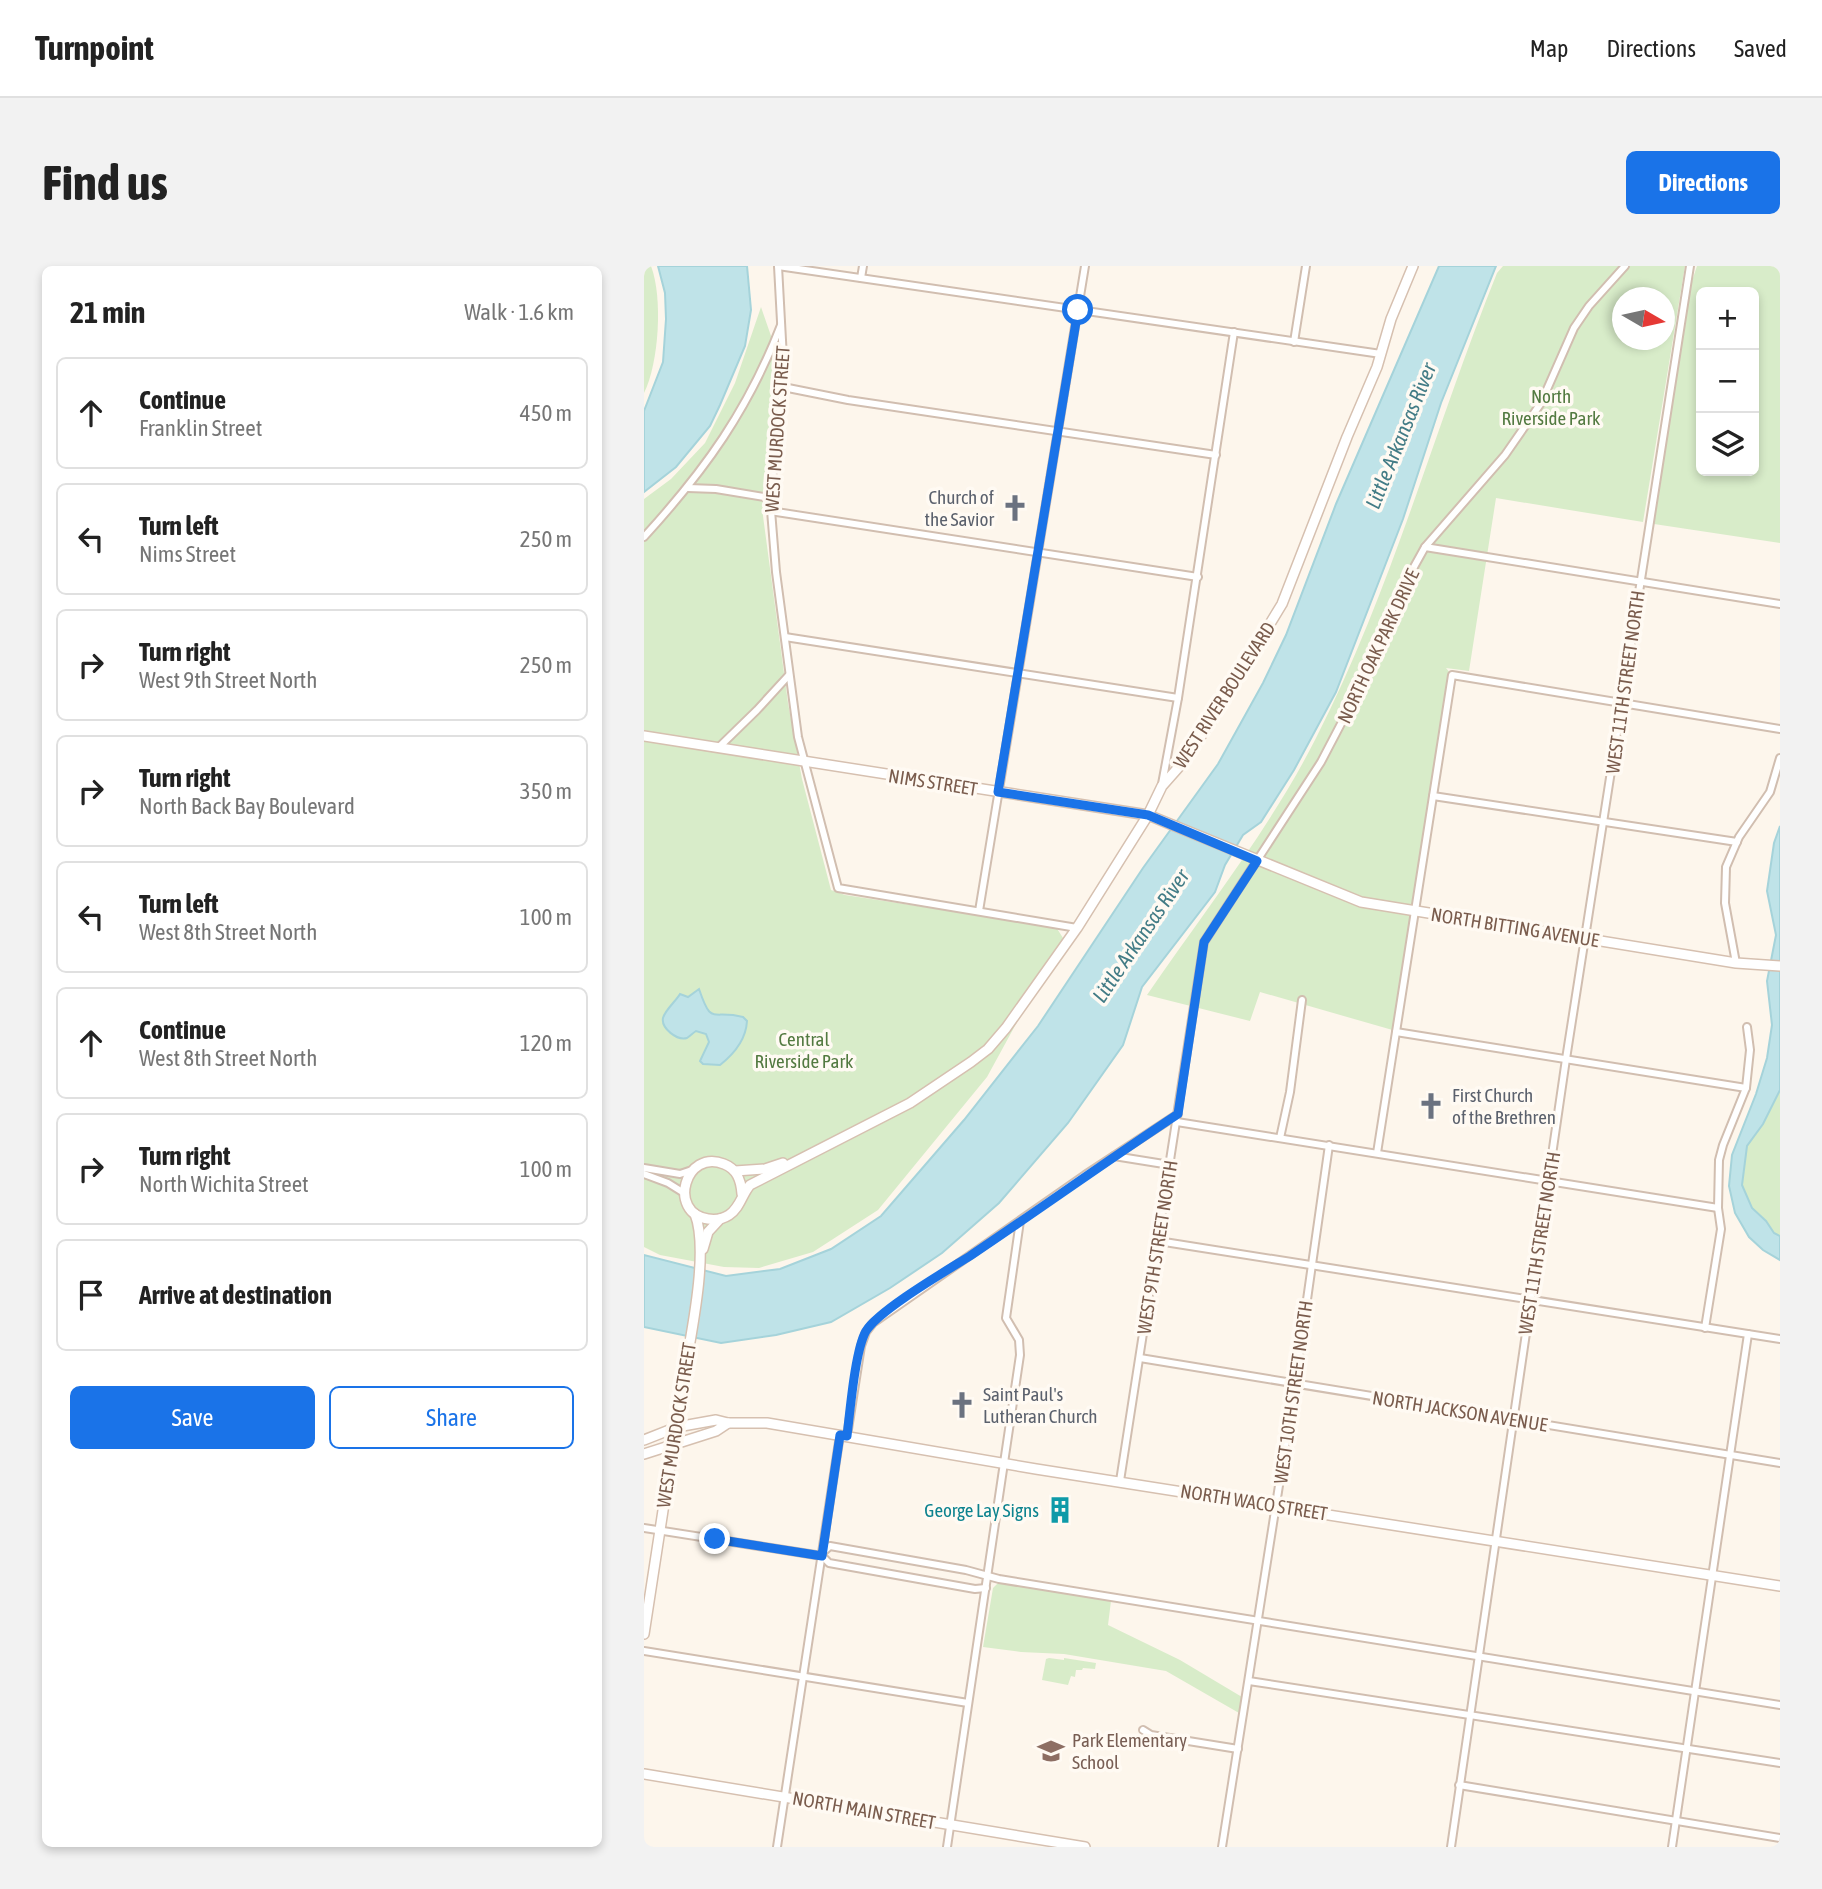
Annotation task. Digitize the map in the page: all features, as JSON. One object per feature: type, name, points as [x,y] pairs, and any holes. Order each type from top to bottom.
[{"type":"street","points":[[778,266],[1381,354]]},
{"type":"street","name":"WEST MURDOCK STREET","points":[[778,266],[783,387],[774,447],[770,511],[789,675],[803,761],[838,888],[979,911]]},
{"type":"street","points":[[861,278],[863,266]]},
{"type":"street","points":[[1077,928],[979,911],[1085,266]]},
{"type":"street","points":[[1294,342],[1306,266]]},
{"type":"street","name":"WEST RIVER BOULEVARD","points":[[742,1194],[750,1185],[910,1103],[950,1078],[988,1049],[1006,1028],[1077,928],[1148,815],[1162,786],[1185,761],[1289,591],[1413,266]]},
{"type":"street","name":"NORTH OAK PARK DRIVE","points":[[1257,861],[1336,735],[1399,594],[1425,547],[1505,455],[1541,403],[1574,328],[1589,306],[1625,266]]},
{"type":"street","name":"WEST 11TH STREET NORTH","points":[[1451,1847],[1566,1059],[1690,266]]},
{"type":"street","points":[[644,537],[688,488],[730,430],[766,363],[782,323]]},
{"type":"street","points":[[1162,786],[1198,577],[1234,332]]},
{"type":"street","points":[[783,387],[848,400],[1216,455]]},
{"type":"street","points":[[688,488],[716,489],[770,499]]},
{"type":"street","points":[[770,511],[1198,577]]},
{"type":"street","points":[[1425,547],[1780,604]]},
{"type":"street","points":[[785,637],[1178,698]]},
{"type":"street","points":[[718,748],[789,675]]},
{"type":"street","points":[[1377,1153],[1452,675],[1780,729]]},
{"type":"street","name":"NIMS STREET","points":[[644,736],[1148,815],[1257,861]]},
{"type":"street","points":[[1736,963],[1724,887],[1726,867],[1737,842],[1770,792],[1780,758]]},
{"type":"street","points":[[1433,796],[1737,842]]},
{"type":"street","name":"NORTH BITTING AVENUE","points":[[1257,861],[1361,902],[1736,963],[1780,966]]},
{"type":"street","name":"WEST 9TH STREET NORTH","points":[[1120,1481],[1204,942],[1257,861]]},
{"type":"street","points":[[1280,1138],[1290,1092],[1302,1000]]},
{"type":"street","points":[[1705,1328],[1721,1229],[1718,1208],[1719,1160],[1746,1088],[1750,1050],[1747,1027]]},
{"type":"street","points":[[1396,1032],[1746,1088]]},
{"type":"street","points":[[777,1847],[822,1554],[865,1334],[879,1317],[1114,1156],[1178,1118],[1280,1138],[1718,1208]]},
{"type":"street","name":"WEST 10TH STREET NORTH","points":[[1222,1847],[1329,1145]]},
{"type":"street","name":"WEST RIVER BOULEVARD","points":[[735,1171],[765,1169],[804,1156]]},
{"type":"street","points":[[1114,1156],[1170,1165]]},
{"type":"street","points":[[644,1167],[680,1174],[700,1164],[719,1162],[735,1171],[741,1182],[742,1194]]},
{"type":"street","points":[[684,1194],[685,1181],[692,1170]]},
{"type":"street","points":[[644,1174],[668,1183],[684,1194]]},
{"type":"street","name":"WEST MURDOCK STREET","points":[[684,1194],[685,1201],[699,1225],[701,1258]]},
{"type":"street","name":"WEST MURDOCK STREET","points":[[644,1634],[701,1258],[708,1232],[720,1219],[735,1210],[742,1194]]},
{"type":"street","points":[[695,1214],[702,1218],[720,1219]]},
{"type":"street","points":[[947,1847],[1020,1355],[1019,1340],[1006,1318],[1020,1221]]},
{"type":"street","points":[[1158,1241],[1780,1339]]},
{"type":"street","points":[[1672,1847],[1748,1334]]},
{"type":"street","name":"NORTH JACKSON AVENUE","points":[[1140,1358],[1780,1463]]},
{"type":"street","name":"NORTH WACO STREET","points":[[644,1440],[677,1427],[716,1420],[728,1423],[767,1423],[1780,1586]]},
{"type":"street","name":"NORTH WACO STREET","points":[[644,1454],[716,1431],[728,1423]]},
{"type":"street","points":[[644,1528],[822,1554],[829,1563],[974,1589],[986,1588]]},
{"type":"street","points":[[822,1554],[830,1546],[967,1570],[988,1577],[1780,1705]]},
{"type":"street","points":[[644,1651],[968,1703]]},
{"type":"street","points":[[1249,1681],[1780,1763]]},
{"type":"street","points":[[1143,1730],[1151,1735],[1238,1749]]},
{"type":"street","name":"NORTH MAIN STREET","points":[[644,1774],[1085,1847]]},
{"type":"street","points":[[1459,1785],[1780,1838]]},
{"type":"green space","points":[[644,266],[651,266],[655,279],[658,330],[653,365],[644,393]]},
{"type":"green space","name":"North Riverside Park","points":[[1503,266],[1685,266],[1675,327],[1675,287],[1612,287],[1612,350],[1671,350],[1643,522],[1496,498],[1469,671],[1446,668],[1451,674],[1396,1031],[1260,992],[1250,1021],[1147,995],[1258,837],[1316,738],[1368,624],[1497,273]]},
{"type":"green space","points":[[1697,266],[1780,266],[1780,543],[1654,524],[1691,284]]},
{"type":"green space","name":"Central Riverside Park","points":[[761,307],[778,356],[778,388],[771,428],[763,516],[788,703],[802,779],[831,890],[845,895],[1056,927],[1063,938],[987,1077],[878,1210],[813,1252],[759,1268],[724,1267],[660,1255],[644,1247],[644,499],[671,479],[705,443],[735,383]]},
{"type":"green space","points":[[1780,1090],[1780,1236],[1774,1233],[1752,1208],[1742,1185],[1747,1146],[1763,1124]]},
{"type":"green space","points":[[998,1583],[1111,1601],[1108,1625],[1180,1660],[1242,1697],[1239,1713],[1166,1671],[1064,1654],[983,1647],[993,1588]]},
{"type":"green space","points":[[1046,1659],[1096,1663],[1095,1669],[1076,1670],[1075,1677],[1071,1676],[1068,1685],[1042,1680]]},
{"type":"water","points":[[658,266],[747,266],[751,310],[745,346],[710,426],[676,467],[644,492],[644,411],[663,362],[666,319],[665,293]]},
{"type":"water","name":"Little Arkansas River","points":[[1439,266],[1496,266],[1441,403],[1403,519],[1336,692],[1294,770],[1261,822],[1243,835],[1225,865],[1215,892],[1142,987],[1123,1045],[1068,1123],[999,1203],[942,1253],[890,1288],[831,1322],[776,1335],[721,1343],[644,1327],[644,1255],[726,1276],[780,1269],[831,1249],[881,1216],[964,1120],[1038,1026],[1143,868],[1218,764],[1263,683],[1286,635],[1336,504]]},
{"type":"water","points":[[1780,826],[1780,1090],[1763,1124],[1747,1146],[1742,1185],[1752,1208],[1774,1233],[1780,1236],[1780,1260],[1749,1237],[1735,1213],[1729,1186],[1732,1155],[1756,1094],[1767,1058],[1772,1025],[1767,981],[1776,935],[1767,891],[1774,843]]},
{"type":"water","points":[[699,989],[710,1012],[743,1017],[747,1021],[738,1046],[720,1065],[703,1064],[700,1061],[709,1042],[706,1034],[696,1031],[687,1038],[679,1038],[664,1026],[663,1018],[666,1012],[680,994],[688,997]]},
{"type":"place","name":"Church of the Savior","points":[[1015,508]]},
{"type":"place","name":"First Church of the Brethren","points":[[1431,1106]]},
{"type":"place","name":"Saint Paul's Lutheran Church","points":[[962,1405]]},
{"type":"place","name":"George Lay Signs","points":[[1060,1510]]},
{"type":"place","name":"Park Elementary School","points":[[1051,1751]]},
{"type":"route","points":[[715,1539],[822,1556],[840,1435],[847,1436],[861,1346],[869,1327],[890,1309],[1178,1114],[1204,942],[1257,861],[1148,815],[998,792],[1078,310]]}]
